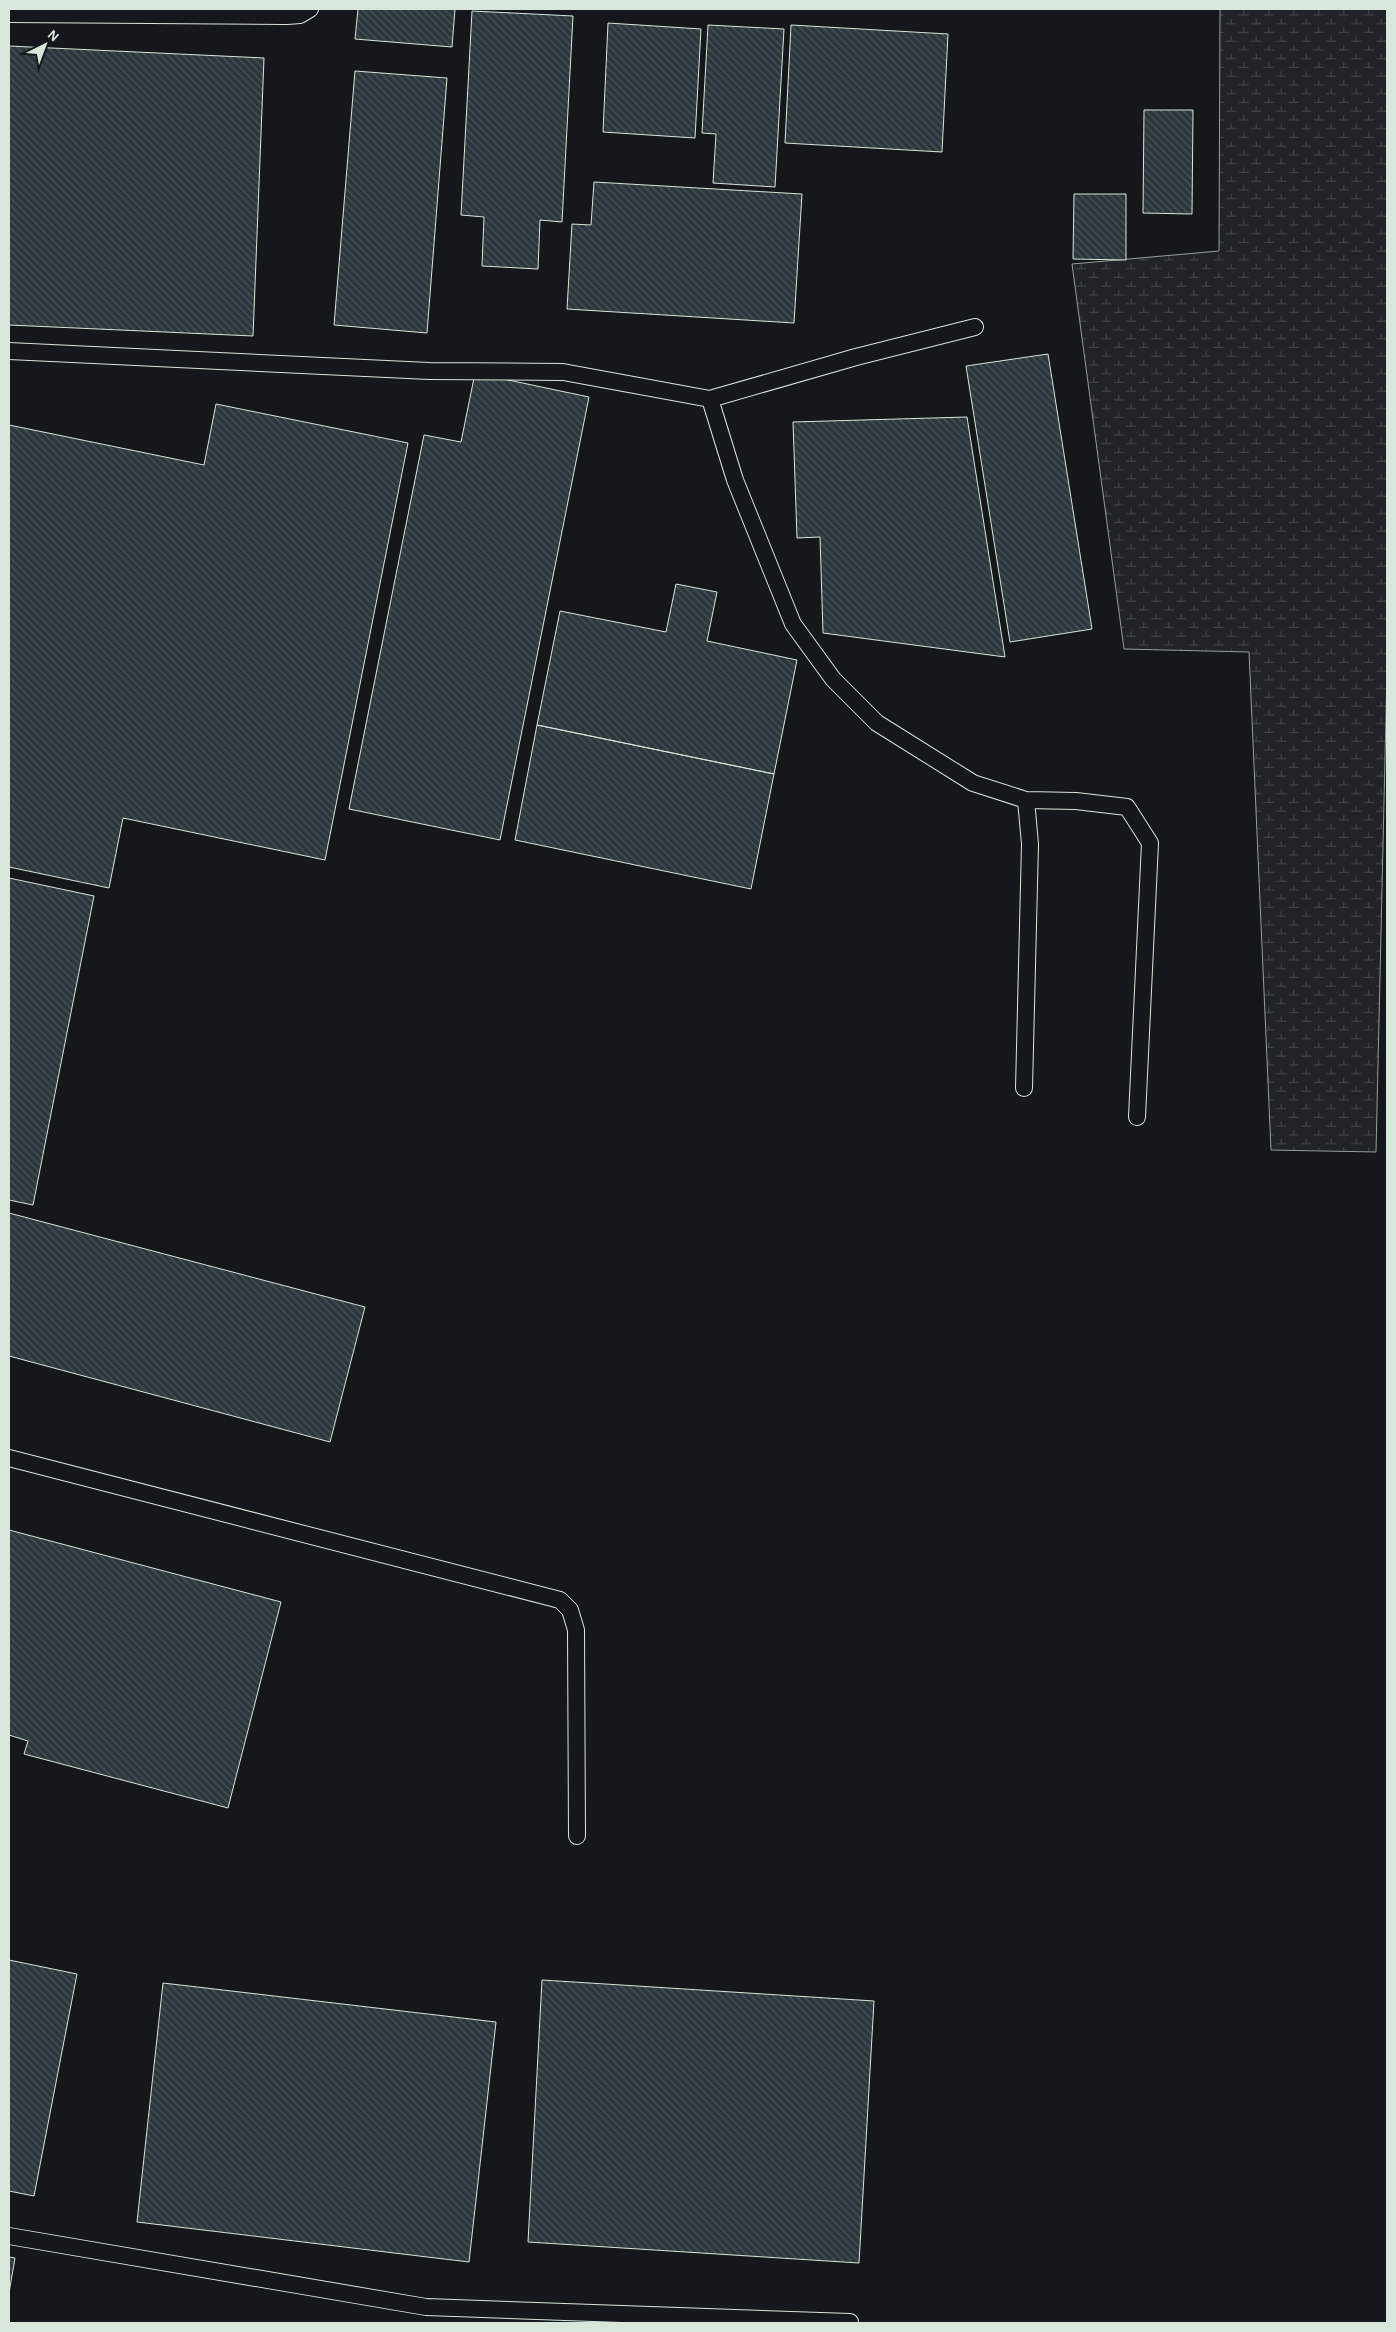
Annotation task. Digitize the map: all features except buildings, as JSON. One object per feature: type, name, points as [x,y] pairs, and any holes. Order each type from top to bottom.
[{"type":"lane","points":[[9,14],[287,16],[300,15],[310,9]]},
{"type":"lane","points":[[9,351],[429,370],[563,372],[710,399],[856,357],[975,327]]},
{"type":"lane","points":[[710,399],[734,480],[793,624],[833,679],[877,723],[973,783],[1026,800],[1076,801],[1127,808],[1150,843],[1137,1117]]},
{"type":"lane","points":[[1024,1088],[1030,844],[1026,800]]},
{"type":"lane","points":[[9,1458],[560,1600],[570,1610],[576,1630],[577,1836]]},
{"type":"lane","points":[[9,2236],[426,2307],[706,2320],[850,2322]]},
{"type":"green space","points":[[1220,9],[1387,9],[1387,671],[1376,1152],[1271,1150],[1249,652],[1124,649],[1072,264],[1219,251]]}]
